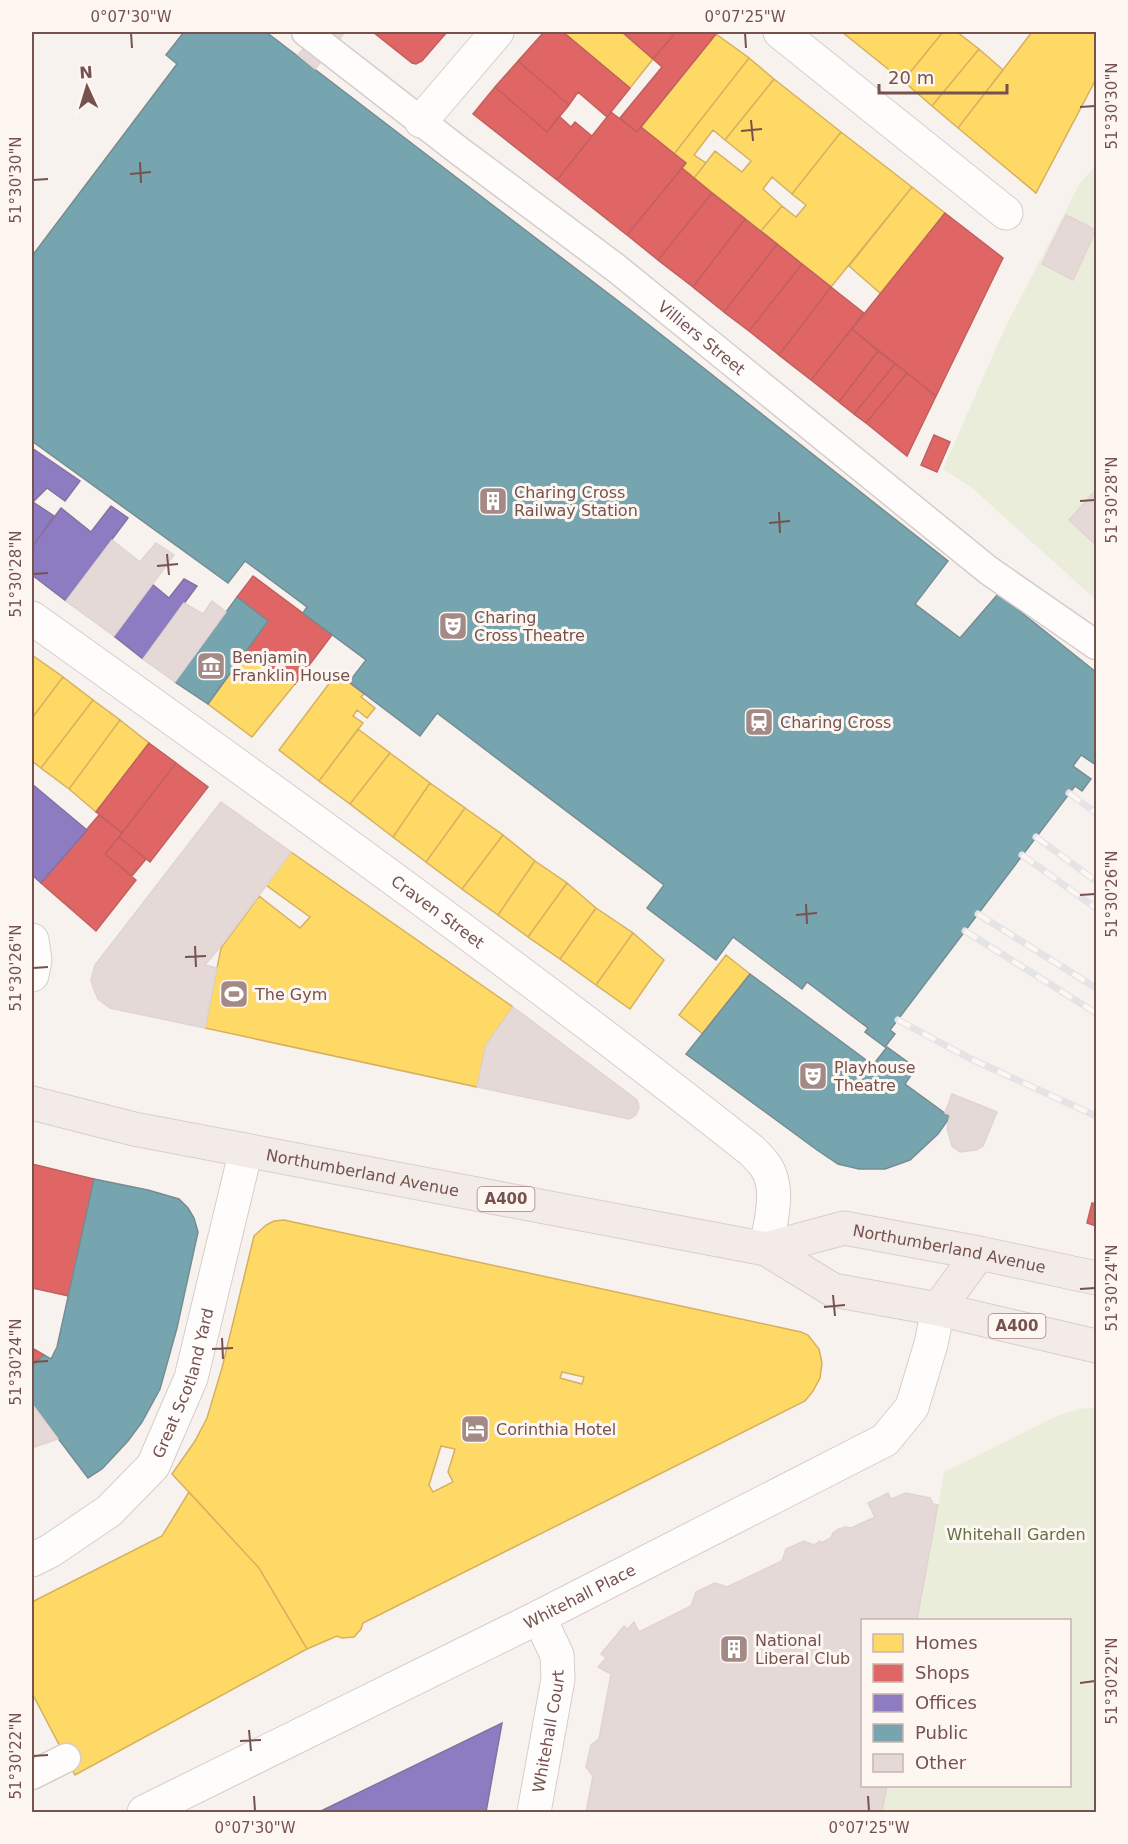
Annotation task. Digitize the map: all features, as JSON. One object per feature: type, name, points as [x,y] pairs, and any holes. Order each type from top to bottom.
[{"type":"main road","name":"Northumberland Avenue","points":[[32,1103],[134,1128],[766,1249],[833,1290],[938,1309],[1096,1346]]},
{"type":"main road","name":"Northumberland Avenue","points":[[766,1249],[844,1228],[1096,1278]]},
{"type":"main road","points":[[938,1309],[979,1253]]},
{"type":"street","name":"Villiers Street","points":[[306,32],[616,268],[988,570],[1096,645]]},
{"type":"street","points":[[421,121],[497,32]]},
{"type":"street","points":[[780,32],[1006,213]]},
{"type":"street","name":"Craven Street","points":[[32,618],[238,765],[624,1050],[751,1150],[765,1165],[773,1182],[773,1205],[766,1249]]},
{"type":"street","points":[[32,940],[35,960],[32,975]]},
{"type":"street","name":"Great Scotland Yard","points":[[32,1560],[50,1551],[109,1511],[153,1466],[191,1378],[246,1150]]},
{"type":"street","name":"Whitehall Place","points":[[144,1812],[539,1617],[885,1440],[912,1407],[931,1344],[938,1309]]},
{"type":"street","name":"Whitehall Court","points":[[534,1812],[558,1679],[557,1655],[539,1617]]},
{"type":"street","points":[[32,1775],[66,1758]]},
{"type":"green space","points":[[1096,165],[1096,600],[972,488],[943,469],[1005,328],[1080,183]]},
{"type":"green space","name":"Whitehall Garden","points":[[1096,1407],[1096,1812],[883,1812],[888,1787],[1071,1787],[1071,1619],[918,1619],[944,1472],[1059,1415]]},
{"type":"building: Homes","points":[[563,32],[622,32],[653,59],[630,88]]},
{"type":"building: Homes","points":[[842,32],[943,32],[903,81]]},
{"type":"building: Homes","points":[[943,32],[957,32],[979,49],[932,106],[903,81]]},
{"type":"building: Homes","points":[[1032,32],[1096,32],[1096,79],[1036,193],[958,128]]},
{"type":"building: Homes","points":[[716,34],[749,58],[674,154],[641,127]]},
{"type":"building: Homes","points":[[979,49],[1003,70],[958,128],[932,106]]},
{"type":"building: Homes","points":[[749,58],[774,79],[725,140],[713,130],[694,155],[706,163],[694,178],[682,168],[686,163],[674,154]]},
{"type":"building: Homes","points":[[774,79],[841,132],[792,194],[772,177],[763,189],[782,206],[761,231],[694,178],[715,151],[742,172],[751,161],[725,140]]},
{"type":"building: Homes","points":[[841,132],[912,187],[831,287],[761,231],[782,206],[796,217],[806,205],[792,194]]},
{"type":"building: Homes","points":[[912,187],[945,213],[881,294],[849,266]]},
{"type":"building: Homes","points":[[247,650],[295,684],[252,737],[208,704]]},
{"type":"building: Homes","points":[[32,655],[63,677],[32,718]]},
{"type":"building: Homes","points":[[337,673],[364,694],[361,697],[375,708],[367,718],[357,710],[353,716],[363,723],[319,781],[279,750]]},
{"type":"building: Homes","points":[[63,677],[93,700],[41,768],[32,761],[32,718]]},
{"type":"building: Homes","points":[[93,700],[120,720],[69,789],[41,768]]},
{"type":"building: Homes","points":[[120,720],[149,743],[96,812],[69,789]]},
{"type":"building: Homes","points":[[358,729],[390,753],[350,804],[319,781]]},
{"type":"building: Homes","points":[[390,753],[430,783],[393,837],[350,804]]},
{"type":"building: Homes","points":[[430,783],[465,808],[426,862],[393,837]]},
{"type":"building: Homes","points":[[465,808],[503,835],[462,889],[426,862]]},
{"type":"building: Homes","points":[[503,835],[535,861],[498,915],[462,889]]},
{"type":"building: Homes","points":[[291,852],[513,1007],[486,1045],[477,1087],[205,1028],[221,948],[259,896],[300,928],[310,917],[266,885]]},
{"type":"building: Homes","points":[[535,861],[567,883],[528,937],[498,915]]},
{"type":"building: Homes","points":[[567,883],[596,908],[560,959],[528,937]]},
{"type":"building: Homes","points":[[596,908],[633,933],[596,985],[560,959]]},
{"type":"building: Homes","points":[[633,933],[664,960],[630,1009],[596,985]]},
{"type":"building: Homes","points":[[726,955],[750,974],[703,1034],[679,1015]]},
{"type":"building: Homes","name":"Corinthia Hotel","points":[[284,1220],[801,1332],[808,1335],[819,1349],[822,1363],[820,1378],[805,1401],[363,1623],[354,1637],[337,1636],[307,1649],[259,1568],[172,1474],[195,1441],[207,1418],[222,1368],[254,1236],[274,1221]],"holes":[[[562,1372],[584,1377],[582,1384],[560,1378]],[[441,1446],[455,1449],[448,1472],[453,1482],[433,1492],[429,1485]]]},
{"type":"building: Homes","points":[[189,1492],[259,1568],[307,1649],[75,1775],[32,1693],[32,1602],[162,1536]]},
{"type":"building: Shops","points":[[373,32],[447,32],[422,61],[416,64]]},
{"type":"building: Shops","points":[[544,32],[563,32],[630,88],[607,117],[578,92],[569,105],[518,61]]},
{"type":"building: Shops","points":[[622,32],[676,32],[653,59]]},
{"type":"building: Shops","points":[[676,32],[714,32],[716,34],[637,132],[620,118],[662,67],[653,59]]},
{"type":"building: Shops","points":[[518,61],[569,105],[547,132],[495,87]]},
{"type":"building: Shops","points":[[495,87],[547,132],[559,116],[571,127],[575,122],[592,136],[557,180],[473,114]]},
{"type":"building: Shops","points":[[611,112],[637,132],[641,127],[686,163],[627,235],[557,180]]},
{"type":"building: Shops","points":[[682,168],[712,193],[658,260],[627,235]]},
{"type":"building: Shops","points":[[712,193],[745,219],[693,287],[658,260]]},
{"type":"building: Shops","points":[[945,213],[1003,258],[936,396],[852,329]]},
{"type":"building: Shops","points":[[745,219],[777,244],[724,312],[693,287]]},
{"type":"building: Shops","points":[[777,244],[802,264],[749,331],[724,312]]},
{"type":"building: Shops","points":[[802,264],[831,287],[779,355],[749,331]]},
{"type":"building: Shops","points":[[831,287],[864,313],[811,380],[779,355]]},
{"type":"building: Shops","points":[[852,329],[878,351],[839,402],[811,380]]},
{"type":"building: Shops","points":[[878,351],[895,364],[854,414],[839,402]]},
{"type":"building: Shops","points":[[895,364],[907,373],[866,423],[854,414]]},
{"type":"building: Shops","points":[[907,373],[936,396],[907,456],[866,423]]},
{"type":"building: Shops","points":[[934,435],[950,442],[937,472],[921,465]]},
{"type":"building: Shops","points":[[253,576],[332,635],[295,684],[247,650],[268,621],[237,597]]},
{"type":"building: Shops","points":[[149,743],[176,763],[122,833],[96,812]]},
{"type":"building: Shops","points":[[176,763],[208,787],[150,862],[119,837]]},
{"type":"building: Shops","points":[[99,815],[122,833],[105,854],[136,880],[96,931],[41,883]]},
{"type":"building: Shops","points":[[119,837],[146,859],[132,876],[105,854]]},
{"type":"building: Shops","points":[[32,1164],[94,1179],[69,1296],[32,1288]]},
{"type":"building: Shops","points":[[1092,1203],[1096,1204],[1096,1226],[1087,1223]]},
{"type":"building: Shops","points":[[32,1348],[44,1355],[32,1366]]},
{"type":"building: Offices","points":[[32,448],[80,481],[65,501],[47,488],[33,502],[54,516],[32,547]]},
{"type":"building: Offices","points":[[111,506],[128,518],[66,601],[32,575],[32,547],[61,508],[91,532]]},
{"type":"building: Offices","points":[[184,579],[197,586],[143,659],[114,636],[152,584],[169,598]]},
{"type":"building: Offices","points":[[32,784],[87,830],[41,883],[32,875]]},
{"type":"building: Offices","points":[[502,1723],[486,1812],[319,1812]]},
{"type":"building: Public","name":"Charing Cross Railway Station","points":[[184,32],[266,32],[630,310],[948,561],[915,604],[960,638],[998,594],[1096,672],[1096,765],[1081,755],[1073,766],[1091,779],[1082,791],[1075,786],[890,1030],[895,1034],[885,1047],[865,1032],[868,1028],[807,982],[802,989],[733,937],[716,960],[647,908],[664,885],[437,713],[420,736],[349,682],[366,660],[303,613],[307,607],[245,561],[228,583],[32,441],[32,256],[177,64],[166,55]]},
{"type":"building: Public","name":"Benjamin Franklin House","points":[[237,597],[268,621],[208,704],[175,682]]},
{"type":"building: Public","name":"Playhouse Theatre","points":[[750,974],[873,1065],[887,1047],[916,1068],[905,1084],[950,1117],[938,1134],[910,1160],[885,1169],[859,1169],[838,1164],[686,1054]]},
{"type":"building: Public","points":[[94,1179],[179,1199],[194,1218],[198,1232],[177,1328],[160,1389],[142,1422],[128,1441],[102,1469],[88,1478],[32,1404],[32,1366],[44,1355],[51,1359],[57,1347]]},
{"type":"building: Other","points":[[318,32],[345,32],[315,69],[298,55]]},
{"type":"building: Other","points":[[1066,215],[1096,230],[1073,280],[1042,264]]},
{"type":"building: Other","points":[[1096,490],[1096,545],[1069,520]]},
{"type":"building: Other","points":[[112,540],[140,562],[156,543],[174,555],[114,636],[66,601]]},
{"type":"building: Other","points":[[212,601],[226,612],[175,682],[143,659],[184,603],[203,614]]},
{"type":"building: Other","points":[[221,802],[291,852],[205,965],[217,968],[205,1028],[110,1008],[98,999],[93,987],[91,980],[95,965]]},
{"type":"building: Other","points":[[513,1007],[637,1100],[639,1107],[636,1115],[629,1119],[477,1087],[486,1045]]},
{"type":"building: Other","points":[[952,1094],[997,1112],[983,1146],[976,1150],[960,1152],[952,1146],[947,1128],[950,1115],[945,1113]]},
{"type":"building: Other","points":[[32,1404],[58,1439],[32,1448]]},
{"type":"building: Other","name":"National Liberal Club","points":[[888,1493],[891,1499],[906,1493],[930,1498],[933,1504],[938,1505],[917,1619],[861,1619],[861,1787],[887,1787],[882,1812],[586,1812],[593,1776],[586,1767],[591,1745],[599,1739],[611,1674],[598,1667],[606,1658],[601,1654],[624,1626],[628,1629],[634,1622],[639,1632],[691,1606],[696,1592],[715,1583],[727,1587],[782,1561],[786,1549],[804,1541],[814,1545],[820,1541],[821,1543],[831,1538],[833,1533],[839,1529],[851,1528],[875,1517],[868,1503]]},
{"type":"railway","points":[[1069,793],[1096,813]]},
{"type":"railway","points":[[1036,837],[1096,881]]},
{"type":"railway","points":[[1022,855],[1096,908]]},
{"type":"railway","points":[[978,914],[1096,988]]},
{"type":"railway","points":[[965,931],[1096,1013]]},
{"type":"railway","points":[[898,1020],[971,1059],[1096,1116]]},
{"type":"place","name":"Charing Cross Railway Station","points":[[493,501]]},
{"type":"place","name":"Charing Cross Theatre","points":[[453,626]]},
{"type":"place","name":"Benjamin Franklin House","points":[[211,666]]},
{"type":"place","name":"Charing Cross","points":[[759,722]]},
{"type":"place","name":"The Gym","points":[[234,994]]},
{"type":"place","name":"Playhouse Theatre","points":[[813,1076]]},
{"type":"place","name":"Corinthia Hotel","points":[[475,1429]]},
{"type":"place","name":"National Liberal Club","points":[[734,1649]]}]
